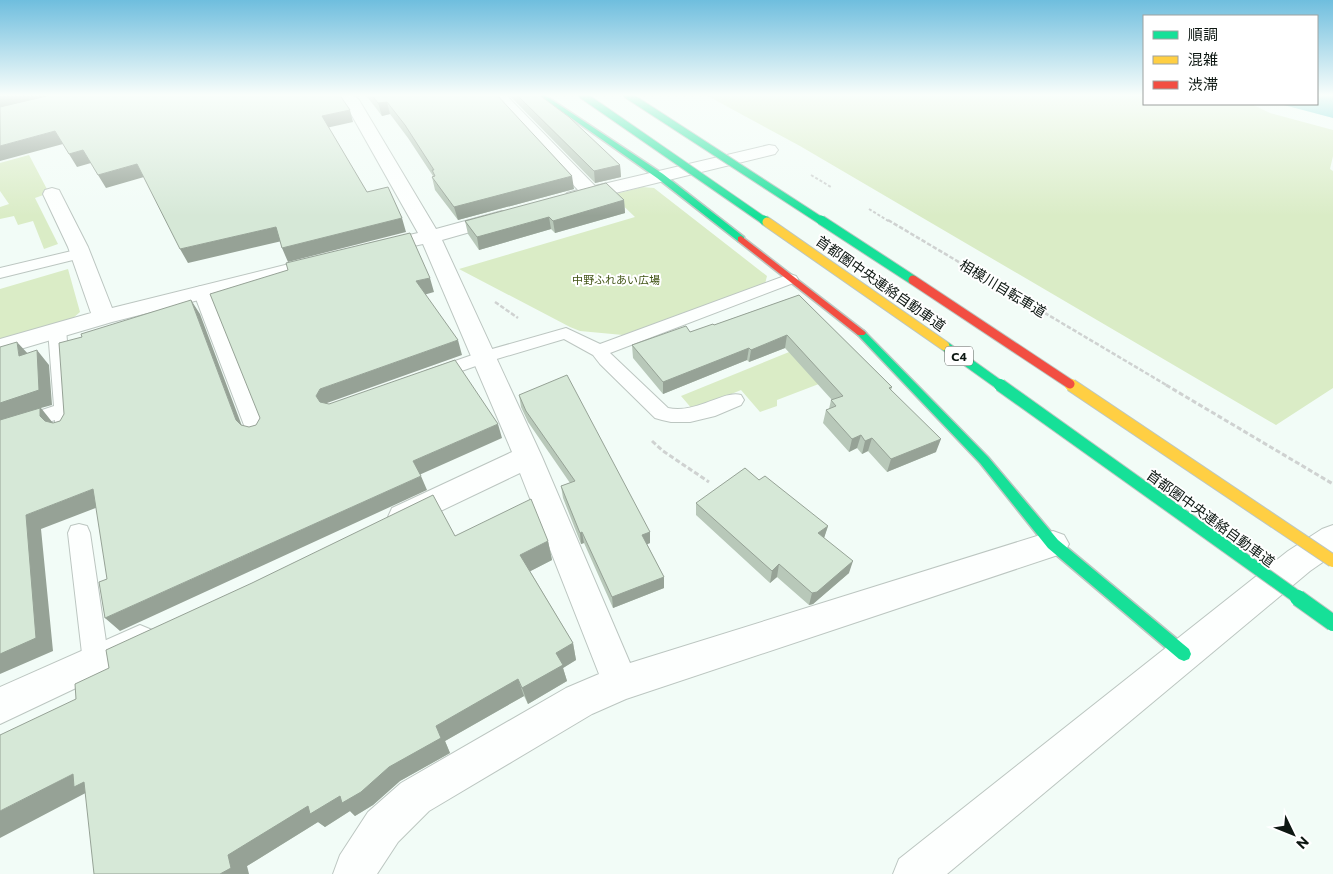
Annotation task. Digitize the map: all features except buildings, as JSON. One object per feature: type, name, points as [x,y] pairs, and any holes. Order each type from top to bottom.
[{"type":"main road","points":[[600,135],[660,176],[790,279],[819,299],[876,346],[984,460],[1053,544],[1184,654]]},
{"type":"main road","name":"首都圏中央連絡自動車道","points":[[640,135],[894,310],[1333,623]]},
{"type":"main road","name":"首都圏中央連絡自動車道","points":[[689,135],[929,290],[1333,561]]},
{"type":"street","points":[[371,135],[430,236],[528,457],[621,683]]},
{"type":"street","points":[[536,135],[590,192]]},
{"type":"street","points":[[552,203],[590,192],[769,150]]},
{"type":"street","points":[[52,194],[80,254],[104,317]]},
{"type":"street","points":[[0,347],[104,317],[515,213]]},
{"type":"street","points":[[377,529],[528,457]]},
{"type":"street","points":[[914,874],[1299,561],[1333,538]]},
{"type":"street","points":[[354,874],[383,827],[415,798],[579,701],[621,683],[1053,544]]},
{"type":"street","points":[[0,706],[166,629]]},
{"type":"lane","points":[[0,273],[80,254]]},
{"type":"lane","points":[[599,351],[790,279]]},
{"type":"lane","points":[[201,292],[257,433]]},
{"type":"lane","points":[[0,431],[64,419],[57,330]]},
{"type":"lane","points":[[419,380],[484,357],[566,333],[599,351],[606,360],[662,413],[673,417],[691,417],[734,400]]},
{"type":"lane","points":[[80,533],[96,662]]},
{"type":"path","points":[[769,150],[837,190]]},
{"type":"path","name":"相模川自転車道","points":[[863,205],[1333,484]]},
{"type":"green space","points":[[779,135],[1333,135],[1333,156],[1330,169],[1333,171],[1333,388],[1276,425]]},
{"type":"green space","points":[[29,155],[49,193],[35,198],[58,244],[44,249],[33,221],[18,225],[14,216],[0,219],[0,207],[9,204],[0,191],[0,163]]},
{"type":"green space","name":"中野ふれあい広場","points":[[642,187],[654,188],[767,276],[765,284],[623,335],[580,331],[570,327],[459,269],[635,217],[612,195]]},
{"type":"green space","points":[[68,269],[80,312],[72,319],[0,342],[0,289]]},
{"type":"green space","points":[[826,337],[858,369],[777,400],[777,406],[760,412],[741,390],[693,410],[681,396]]},
{"type":"traffic: fast","points":[[600,135],[660,176],[741,239]]},
{"type":"traffic: fast","points":[[640,135],[767,222]]},
{"type":"traffic: fast","points":[[689,135],[913,280]]},
{"type":"traffic: fast","points":[[861,333],[984,460],[1053,544],[1184,654]]},
{"type":"traffic: fast","points":[[945,346],[1333,623]]},
{"type":"traffic: jam","points":[[741,239],[861,333]]},
{"type":"traffic: jam","points":[[913,280],[1070,384]]},
{"type":"traffic: slow","points":[[767,222],[945,346]]},
{"type":"traffic: slow","points":[[1070,384],[1333,561]]}]
